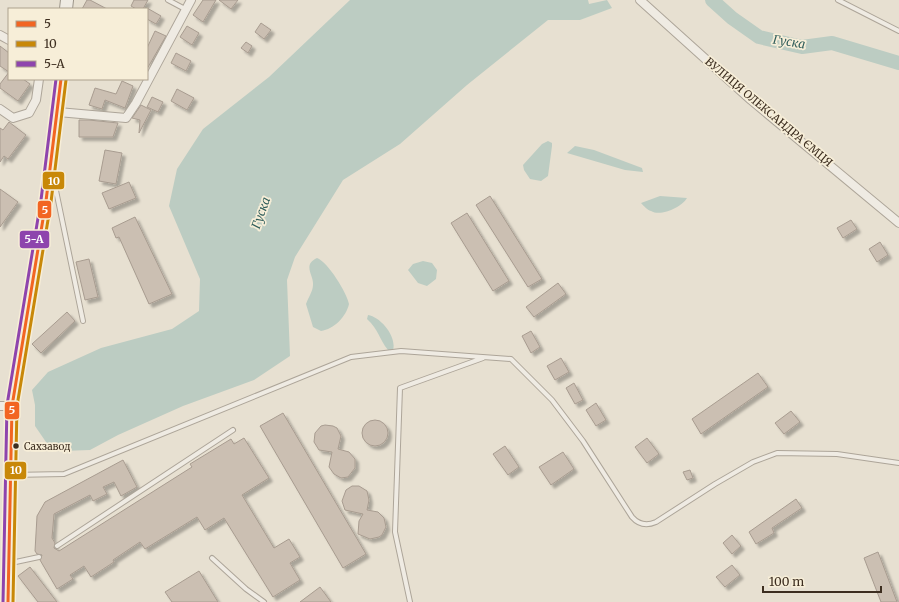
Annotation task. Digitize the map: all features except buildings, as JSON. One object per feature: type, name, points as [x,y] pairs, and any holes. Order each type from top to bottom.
[{"type":"main road","points":[[8,602],[10,475],[6,406],[51,166],[61,80]]},
{"type":"street","points":[[58,112],[126,118],[136,103],[191,0]]},
{"type":"street","name":"ВУЛИЦЯ ОЛЕКСАНДРА ЄМЦЯ","points":[[640,0],[751,100],[899,223]]},
{"type":"street","points":[[0,109],[13,118],[29,113],[36,100],[39,80]]},
{"type":"lane","points":[[168,0],[185,10]]},
{"type":"lane","points":[[838,0],[899,31]]},
{"type":"lane","points":[[51,166],[83,321]]},
{"type":"lane","points":[[10,475],[64,474],[350,356],[401,351],[511,359],[552,400],[582,441],[632,517],[641,524],[649,525],[656,522],[714,484],[753,462],[777,453],[838,454],[899,463]]},
{"type":"lane","points":[[410,602],[395,532],[400,388],[485,357]]},
{"type":"lane","points":[[57,546],[233,430]]},
{"type":"lane","points":[[8,564],[39,557]]},
{"type":"lane","points":[[212,558],[246,589],[264,602]]},
{"type":"water","points":[[350,0],[588,0],[589,4],[607,0],[612,8],[580,20],[548,20],[467,85],[400,144],[343,180],[295,257],[287,280],[290,356],[254,380],[183,406],[118,435],[90,450],[62,451],[46,442],[35,426],[35,405],[32,390],[48,372],[101,348],[172,329],[199,311],[200,279],[169,206],[177,169],[203,129],[269,77]]},
{"type":"water","points":[[548,141],[552,143],[552,146],[548,176],[541,181],[530,179],[524,170],[523,165],[542,144]]},
{"type":"water","points":[[575,146],[594,150],[642,168],[643,172],[625,170],[567,153]]},
{"type":"water","points":[[660,196],[687,198],[676,208],[660,213],[655,213],[641,203]]},
{"type":"water","points":[[317,258],[326,265],[336,278],[348,299],[349,304],[339,322],[326,330],[321,331],[313,327],[306,304],[313,287],[309,267],[310,264]]},
{"type":"water","points":[[423,261],[432,263],[437,270],[436,279],[427,286],[418,283],[408,270],[413,264]]},
{"type":"water","points":[[368,315],[378,319],[387,328],[393,339],[393,350],[388,350],[385,346],[374,327],[367,319]]},
{"type":"waterway","name":"Гуска","points":[[712,0],[732,18],[759,37],[802,47],[832,43],[899,63]]},
{"type":"transit line","name":"5-А","points":[[3,602],[7,405],[41,200],[56,80]]},
{"type":"transit line","name":"5","points":[[8,602],[12,406],[46,201],[61,80]]},
{"type":"transit line","name":"10","points":[[13,602],[17,406],[51,202],[66,80]]},
{"type":"place","name":"Сахзавод","points":[[16,446]]}]
